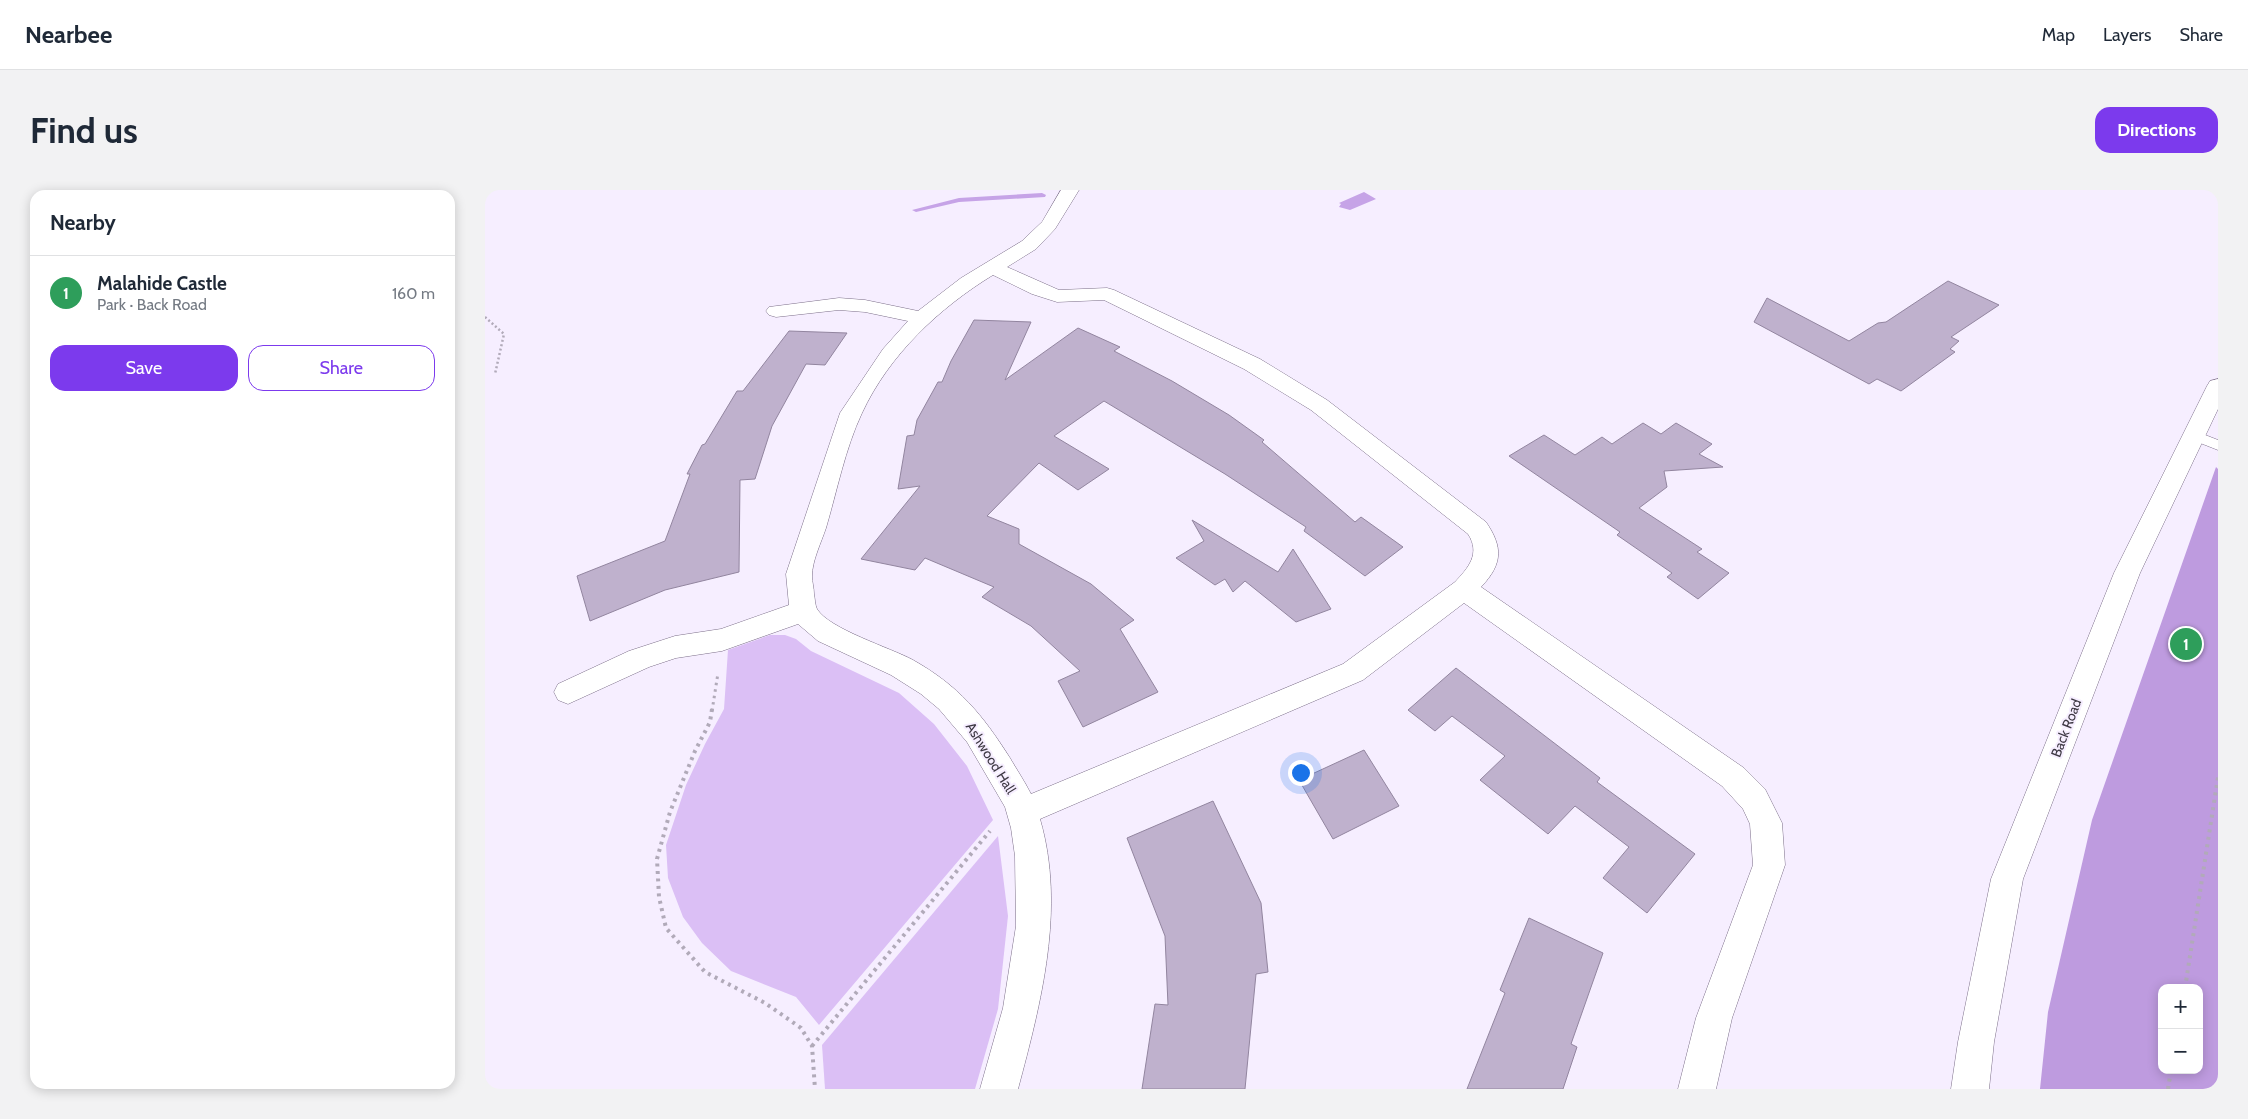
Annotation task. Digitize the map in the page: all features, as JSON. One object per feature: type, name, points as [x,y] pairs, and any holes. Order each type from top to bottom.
[{"type":"street","points":[[568,692],[639,659],[675,647],[722,640],[803,611],[799,574],[840,442],[851,413],[890,353],[922,318],[968,282],[995,268],[1029,245],[1054,218],[1070,190]]},
{"type":"street","points":[[995,268],[1039,290],[1057,296],[1107,294],[1252,364],[1319,405],[1477,528],[1485,540],[1486,554],[1481,570],[1464,589],[1353,672],[1020,806]]},
{"type":"street","points":[[775,311],[839,304],[865,306],[922,318]]},
{"type":"street","name":"Back Road","points":[[1970,1089],[1976,1042],[2007,879],[2127,573],[2206,441],[2218,386]]},
{"type":"street","points":[[1464,589],[1733,777],[1754,799],[1766,823],[1769,864],[1714,1018],[1697,1089]]},
{"type":"street","name":"Ashwood Hall","points":[[803,611],[814,626],[834,639],[857,646],[902,667],[941,694],[965,716],[987,747],[1020,806],[1030,841],[1034,890],[1034,926],[1018,1023],[999,1089]]},
{"type":"path","points":[[485,317],[504,334],[495,374]]},
{"type":"path","points":[[722,640],[710,722],[695,751],[670,812],[657,859],[659,897],[666,928],[705,972],[773,1008],[801,1028],[811,1046],[815,1089]]},
{"type":"path","points":[[2186,984],[2218,777]]},
{"type":"path","points":[[811,1046],[1020,806]]},
{"type":"path","points":[[2168,1089],[2170,1074]]},
{"type":"shaded area","points":[[1364,192],[1376,199],[1350,210],[1339,207],[1341,204],[1339,203]]},
{"type":"shaded area","points":[[2216,467],[2218,469],[2218,1089],[2040,1089],[2048,1012],[2092,820]]},
{"type":"shaded area","points":[[770,635],[785,635],[796,639],[811,651],[899,693],[934,724],[967,766],[993,820],[819,1025],[796,997],[731,971],[702,943],[683,917],[668,878],[666,845],[686,785],[724,709],[728,650]]},
{"type":"shaded area","points":[[998,836],[1008,916],[998,1009],[975,1089],[825,1089],[822,1045]]},
{"type":"building","points":[[1948,281],[1999,305],[1951,337],[1959,341],[1950,349],[1955,352],[1901,391],[1877,379],[1869,384],[1754,322],[1767,298],[1849,341],[1878,323],[1886,322]]},
{"type":"building","points":[[974,320],[1031,322],[1005,380],[1078,328],[1120,347],[1114,351],[1172,381],[1229,415],[1264,440],[1262,442],[1355,522],[1361,517],[1403,547],[1365,576],[1304,531],[1306,527],[1225,474],[1104,401],[1054,436],[1109,469],[1078,490],[1039,463],[987,516],[1019,529],[1019,544],[1091,584],[1134,620],[1120,629],[1158,692],[1083,727],[1058,681],[1080,671],[1031,626],[982,597],[994,587],[925,558],[915,570],[861,559],[920,486],[898,489],[907,436],[914,435],[917,420],[938,382],[942,382],[951,361]]},
{"type":"building","points":[[789,331],[847,333],[825,365],[806,364],[772,426],[755,479],[740,480],[739,572],[665,590],[590,621],[577,576],[665,541],[690,474],[687,474],[702,445],[705,444],[737,391],[743,391]]},
{"type":"building","points":[[1643,423],[1661,434],[1676,423],[1712,444],[1699,454],[1723,467],[1664,471],[1667,487],[1639,508],[1702,549],[1697,552],[1729,573],[1698,599],[1667,577],[1672,573],[1617,535],[1620,532],[1509,456],[1544,435],[1575,455],[1602,437],[1612,444]]},
{"type":"building","points":[[1192,520],[1278,572],[1293,549],[1331,609],[1296,622],[1245,581],[1233,592],[1225,579],[1215,585],[1176,558],[1204,541]]},
{"type":"building","points":[[1456,668],[1600,778],[1597,782],[1695,854],[1647,913],[1603,878],[1629,847],[1575,806],[1548,834],[1480,780],[1505,756],[1452,716],[1435,731],[1408,710]]},
{"type":"building","points":[[1364,750],[1399,806],[1333,839],[1299,780]]},
{"type":"building","points":[[1213,801],[1261,903],[1268,972],[1256,974],[1245,1089],[1142,1089],[1155,1004],[1168,1005],[1165,936],[1127,838]]},
{"type":"building","points":[[1529,918],[1603,953],[1571,1044],[1577,1047],[1563,1089],[1467,1089],[1505,993],[1500,990]]},
{"type":"waterway","points":[[916,210],[959,200],[1042,195]]},
{"type":"place","name":"Malahide Castle","points":[[2186,644]]}]
